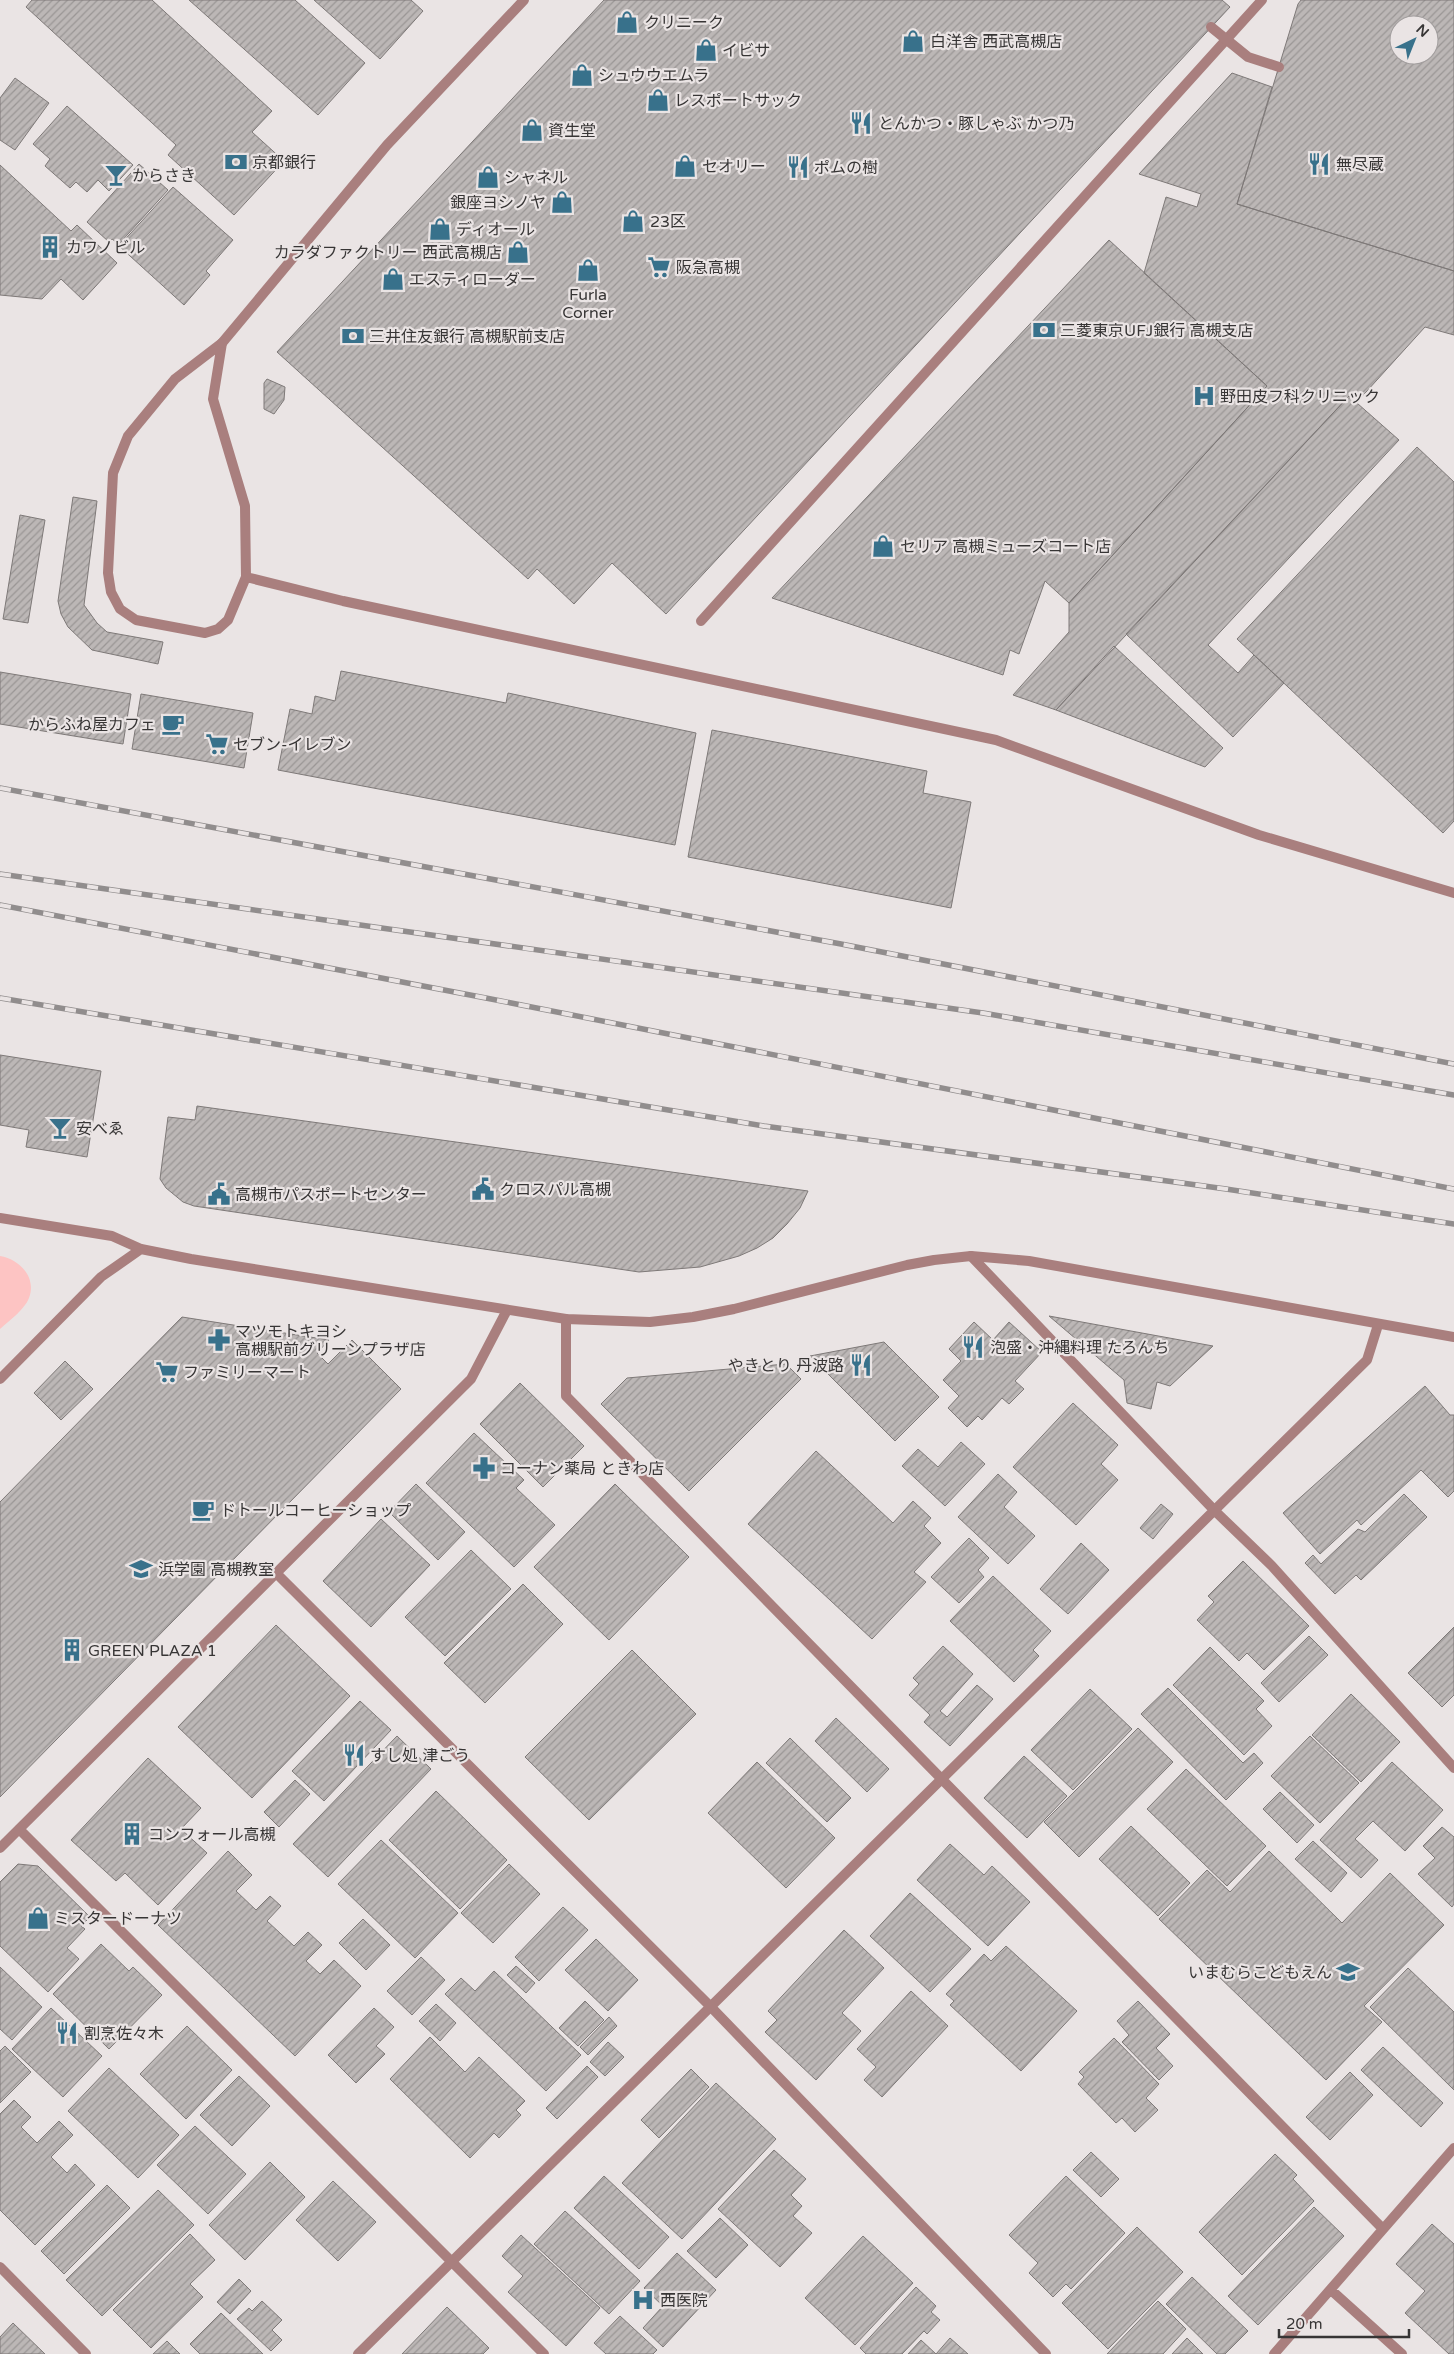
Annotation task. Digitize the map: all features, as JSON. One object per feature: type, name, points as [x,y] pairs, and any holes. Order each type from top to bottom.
[{"type":"street","points":[[222,343],[213,398],[245,506],[246,577],[228,620],[218,630],[205,633],[136,620],[120,609],[110,592],[108,573],[113,473],[128,436],[175,379],[222,343],[387,145],[524,0]]},
{"type":"street","points":[[701,621],[1262,0]]},
{"type":"street","points":[[1211,27],[1248,57],[1278,67]]},
{"type":"street","points":[[246,577],[353,603],[996,740],[1259,835],[1454,893]]},
{"type":"street","points":[[0,1218],[112,1236],[140,1248],[191,1259],[566,1319],[650,1322],[693,1317],[774,1300],[906,1265],[971,1256],[1029,1261],[1378,1325],[1454,1337]]},
{"type":"street","points":[[0,1379],[101,1277],[140,1248]]},
{"type":"street","points":[[971,1256],[1214,1511],[1272,1566],[1454,1768]]},
{"type":"street","points":[[0,1848],[471,1379],[507,1310]]},
{"type":"street","points":[[566,1319],[566,1396],[1383,2229]]},
{"type":"street","points":[[358,2354],[1367,1360],[1378,1325]]},
{"type":"street","points":[[276,1573],[710,2006],[1046,2354]]},
{"type":"street","points":[[19,1829],[544,2354]]},
{"type":"street","points":[[1274,2354],[1454,2148]]},
{"type":"street","points":[[0,2267],[86,2354]]},
{"type":"street","points":[[1331,2290],[1402,2354]]},
{"type":"shaded area","points":[[0,1256],[14,1261],[25,1270],[31,1283],[31,1290],[24,1306],[0,1329]]},
{"type":"building","points":[[32,0],[152,0],[272,111],[252,132],[284,161],[234,215],[168,155],[176,145],[26,7]]},
{"type":"building","points":[[189,0],[295,0],[365,63],[318,115]]},
{"type":"building","points":[[314,0],[411,0],[423,11],[380,59]]},
{"type":"building","points":[[604,0],[1222,0],[1230,7],[666,614],[612,563],[574,604],[537,569],[528,579],[277,352]]},
{"type":"building","points":[[1301,0],[1454,0],[1454,271],[1237,204],[1298,4]]},
{"type":"building","points":[[1232,73],[1272,87],[1237,204],[1454,271],[1454,335],[1425,327],[1357,402],[1349,396],[1056,710],[1013,695],[1069,632],[1069,603],[1267,386],[1144,273],[1166,197],[1197,207],[1201,194],[1139,174]]},
{"type":"building","points":[[15,78],[49,103],[15,150],[0,140],[0,98]]},
{"type":"building","points":[[67,106],[133,165],[109,191],[98,180],[87,192],[76,182],[70,188],[45,166],[50,159],[33,144]]},
{"type":"building","points":[[139,164],[168,190],[119,244],[112,239],[109,242],[87,222]]},
{"type":"building","name":"カワノビル","points":[[0,165],[71,231],[77,225],[117,263],[83,300],[61,279],[42,299],[0,295]]},
{"type":"building","points":[[173,187],[233,240],[206,271],[210,275],[184,305],[119,246]]},
{"type":"building","points":[[1109,240],[1267,386],[1069,603],[1045,581],[1019,654],[1010,650],[1003,675],[772,598]]},
{"type":"building","points":[[267,379],[285,387],[284,400],[274,414],[264,409],[264,383]]},
{"type":"building","points":[[1349,396],[1399,440],[1208,645],[1238,673],[1254,655],[1284,683],[1233,737],[1126,634]]},
{"type":"building","points":[[1417,447],[1454,482],[1454,821],[1443,833],[1237,639]]},
{"type":"building","points":[[73,497],[97,501],[84,605],[97,623],[107,632],[163,642],[158,664],[92,650],[68,627],[61,614],[58,601]]},
{"type":"building","points":[[20,515],[45,520],[28,623],[3,619]]},
{"type":"building","points":[[1114,646],[1223,748],[1205,767],[1056,710]]},
{"type":"building","points":[[341,671],[506,703],[508,693],[696,733],[675,845],[278,770],[290,709],[312,714],[315,696],[335,701]]},
{"type":"building","points":[[0,672],[131,694],[123,744],[0,724]]},
{"type":"building","points":[[141,694],[253,713],[244,768],[132,749]]},
{"type":"building","points":[[712,730],[927,771],[923,793],[971,802],[951,908],[688,857]]},
{"type":"building","points":[[0,1055],[101,1071],[87,1157],[26,1147],[29,1130],[0,1125]]},
{"type":"building","name":"クロスパル高槻","points":[[197,1106],[808,1191],[800,1208],[787,1224],[773,1238],[757,1248],[739,1256],[700,1267],[639,1272],[194,1206],[183,1202],[166,1188],[160,1179],[168,1117],[195,1120]]},
{"type":"building","points":[[1049,1316],[1213,1346],[1170,1386],[1157,1382],[1151,1409],[1127,1403],[1124,1380]]},
{"type":"building","name":"GREEN PLAZA 1","points":[[182,1317],[329,1340],[317,1353],[328,1364],[352,1340],[401,1389],[0,1797],[0,1502]]},
{"type":"building","points":[[974,1322],[993,1340],[1009,1322],[1042,1352],[1015,1381],[1024,1389],[1009,1404],[1002,1398],[982,1420],[978,1416],[967,1427],[948,1408],[959,1396],[943,1380],[961,1361],[949,1349]]},
{"type":"building","points":[[884,1342],[939,1397],[895,1441],[810,1356]]},
{"type":"building","points":[[65,1361],[93,1389],[61,1420],[34,1393]]},
{"type":"building","points":[[786,1364],[801,1379],[689,1491],[601,1404],[627,1378]]},
{"type":"building","points":[[520,1383],[584,1446],[543,1487],[480,1424]]},
{"type":"building","points":[[1425,1386],[1450,1415],[1454,1415],[1454,1491],[1448,1497],[1421,1470],[1361,1525],[1357,1520],[1320,1554],[1283,1513]]},
{"type":"building","points":[[1073,1403],[1118,1445],[1101,1464],[1118,1480],[1076,1525],[1013,1467]]},
{"type":"building","points":[[474,1433],[524,1480],[516,1488],[555,1525],[514,1567],[426,1483]]},
{"type":"building","points":[[961,1442],[985,1464],[945,1506],[902,1466],[918,1449],[938,1467]]},
{"type":"building","points":[[816,1451],[893,1523],[913,1501],[931,1518],[924,1526],[941,1543],[914,1572],[926,1582],[872,1639],[748,1524]]},
{"type":"building","points":[[998,1474],[1017,1492],[1004,1507],[1035,1536],[1008,1564],[958,1517]]},
{"type":"building","points":[[416,1484],[465,1532],[438,1560],[389,1512]]},
{"type":"building","points":[[615,1484],[689,1557],[609,1640],[534,1567]]},
{"type":"building","points":[[1404,1494],[1427,1517],[1361,1580],[1356,1575],[1335,1594],[1305,1563],[1313,1555],[1321,1564],[1358,1529],[1365,1532]]},
{"type":"building","points":[[1161,1504],[1173,1514],[1153,1539],[1140,1528]]},
{"type":"building","points":[[381,1519],[430,1565],[371,1627],[323,1581]]},
{"type":"building","points":[[969,1538],[989,1558],[978,1570],[984,1577],[959,1603],[931,1577]]},
{"type":"building","points":[[1081,1543],[1109,1570],[1068,1614],[1040,1589]]},
{"type":"building","points":[[471,1550],[511,1589],[445,1656],[405,1617]]},
{"type":"building","points":[[1243,1561],[1309,1626],[1264,1670],[1247,1653],[1239,1661],[1197,1620],[1214,1602],[1208,1596]]},
{"type":"building","points":[[993,1576],[1051,1631],[1033,1650],[1039,1656],[1014,1682],[950,1621]]},
{"type":"building","points":[[523,1584],[563,1624],[485,1703],[444,1663]]},
{"type":"building","points":[[276,1625],[350,1696],[252,1798],[178,1727]]},
{"type":"building","points":[[1454,1627],[1454,1695],[1442,1707],[1408,1673]]},
{"type":"building","points":[[1309,1636],[1328,1655],[1279,1702],[1261,1683]]},
{"type":"building","points":[[943,1646],[973,1674],[940,1711],[947,1717],[977,1685],[993,1699],[950,1746],[924,1722],[930,1715],[909,1695],[919,1684],[913,1678]]},
{"type":"building","points":[[1210,1647],[1264,1701],[1256,1709],[1272,1726],[1244,1755],[1173,1685]]},
{"type":"building","points":[[632,1650],[696,1714],[589,1820],[525,1757]]},
{"type":"building","points":[[1168,1688],[1243,1763],[1254,1753],[1263,1763],[1226,1800],[1141,1714]]},
{"type":"building","points":[[1090,1689],[1132,1729],[1073,1790],[1031,1750]]},
{"type":"building","points":[[1351,1694],[1400,1742],[1361,1782],[1312,1735]]},
{"type":"building","points":[[360,1701],[391,1730],[324,1801],[292,1771]]},
{"type":"building","points":[[836,1718],[889,1769],[867,1792],[815,1741]]},
{"type":"building","points":[[1138,1728],[1173,1762],[1079,1857],[1044,1822]]},
{"type":"building","points":[[397,1736],[431,1769],[328,1877],[293,1844]]},
{"type":"building","points":[[1310,1736],[1359,1783],[1320,1823],[1271,1776]]},
{"type":"building","points":[[790,1738],[851,1798],[827,1822],[766,1763]]},
{"type":"building","points":[[1024,1756],[1067,1796],[1027,1838],[984,1798]]},
{"type":"building","name":"コンフォール高槻","points":[[148,1758],[201,1808],[181,1829],[207,1853],[158,1905],[125,1873],[116,1881],[71,1840]]},
{"type":"building","points":[[757,1762],[835,1838],[786,1888],[708,1813]]},
{"type":"building","points":[[1392,1762],[1443,1810],[1405,1851],[1373,1821],[1355,1839],[1378,1860],[1361,1878],[1320,1840]]},
{"type":"building","points":[[1186,1769],[1266,1846],[1227,1886],[1147,1809]]},
{"type":"building","points":[[295,1780],[310,1794],[279,1827],[264,1812]]},
{"type":"building","points":[[436,1791],[507,1860],[460,1909],[389,1840]]},
{"type":"building","points":[[1280,1792],[1314,1825],[1297,1843],[1263,1809]]},
{"type":"building","points":[[1131,1826],[1190,1883],[1158,1916],[1099,1859]]},
{"type":"building","points":[[1442,1827],[1454,1837],[1454,1904],[1452,1907],[1418,1874],[1435,1858],[1423,1846]]},
{"type":"building","points":[[381,1840],[458,1913],[415,1958],[338,1884]]},
{"type":"building","points":[[1313,1841],[1347,1873],[1331,1892],[1295,1859]]},
{"type":"building","points":[[950,1844],[984,1875],[992,1866],[1030,1902],[988,1946],[917,1880]]},
{"type":"building","points":[[228,1851],[252,1875],[236,1891],[256,1910],[270,1896],[281,1906],[267,1921],[294,1946],[308,1932],[322,1945],[306,1961],[320,1974],[334,1960],[361,1986],[295,2056],[158,1925]]},
{"type":"building","points":[[1269,1851],[1342,1923],[1390,1873],[1444,1925],[1364,2006],[1382,2022],[1326,2080],[1159,1919],[1207,1870],[1230,1892]]},
{"type":"building","points":[[18,1864],[38,1866],[90,1917],[81,1926],[85,1929],[67,1948],[79,1959],[48,1992],[0,1946],[0,1882]]},
{"type":"building","points":[[509,1864],[540,1894],[493,1943],[461,1913]]},
{"type":"building","points":[[910,1893],[971,1949],[930,1992],[870,1936]]},
{"type":"building","points":[[563,1907],[588,1930],[539,1981],[515,1957]]},
{"type":"building","points":[[363,1919],[390,1945],[366,1970],[339,1943]]},
{"type":"building","points":[[844,1930],[884,1968],[842,2013],[861,2031],[816,2080],[765,2032],[777,2020],[768,2011]]},
{"type":"building","points":[[596,1939],[638,1980],[608,2011],[565,1970]]},
{"type":"building","points":[[101,1944],[129,1971],[133,1967],[162,1995],[109,2049],[53,1994]]},
{"type":"building","points":[[1006,1946],[1077,2011],[1021,2071],[950,2005],[954,2001],[946,1994],[984,1954],[991,1961]]},
{"type":"building","points":[[421,1957],[445,1980],[412,2015],[387,1991]]},
{"type":"building","points":[[516,1966],[535,1983],[526,1993],[507,1975]]},
{"type":"building","points":[[0,1967],[42,2007],[12,2040],[0,2029]]},
{"type":"building","points":[[1408,1968],[1454,2012],[1454,2090],[1370,2007]]},
{"type":"building","points":[[494,1971],[581,2055],[546,2091],[445,1994],[461,1978],[475,1991]]},
{"type":"building","points":[[911,1991],[948,2026],[882,2097],[864,2080],[876,2067],[857,2049]]},
{"type":"building","points":[[585,2001],[604,2020],[578,2046],[559,2028]]},
{"type":"building","points":[[1138,2001],[1170,2034],[1156,2048],[1173,2066],[1159,2080],[1122,2042],[1129,2035],[1117,2021]]},
{"type":"building","points":[[436,2004],[456,2023],[440,2041],[419,2021]]},
{"type":"building","points":[[51,2008],[102,2056],[63,2097],[12,2049]]},
{"type":"building","points":[[374,2008],[394,2027],[376,2046],[385,2054],[356,2083],[328,2055]]},
{"type":"building","points":[[609,2017],[617,2026],[588,2055],[580,2047]]},
{"type":"building","points":[[187,2026],[232,2070],[186,2119],[140,2074]]},
{"type":"building","points":[[430,2037],[465,2072],[479,2057],[525,2101],[516,2110],[521,2115],[499,2138],[494,2133],[470,2158],[390,2079]]},
{"type":"building","points":[[1114,2038],[1159,2084],[1146,2098],[1158,2110],[1135,2132],[1122,2118],[1116,2123],[1078,2084],[1084,2077],[1079,2072]]},
{"type":"building","points":[[608,2042],[624,2057],[605,2076],[590,2062]]},
{"type":"building","points":[[5,2046],[31,2072],[0,2103],[0,2051]]},
{"type":"building","points":[[1383,2047],[1443,2103],[1421,2127],[1361,2070]]},
{"type":"building","points":[[587,2066],[598,2077],[557,2119],[546,2108]]},
{"type":"building","points":[[109,2068],[179,2135],[138,2178],[68,2111]]},
{"type":"building","points":[[691,2069],[709,2087],[659,2138],[641,2120]]},
{"type":"building","points":[[1350,2072],[1373,2095],[1330,2140],[1306,2117]]},
{"type":"building","points":[[239,2076],[270,2106],[232,2146],[200,2115]]},
{"type":"building","points":[[716,2083],[776,2139],[682,2239],[622,2183]]},
{"type":"building","points":[[14,2100],[31,2117],[21,2127],[37,2143],[59,2121],[73,2135],[51,2157],[67,2173],[75,2164],[95,2185],[35,2245],[0,2210],[0,2114]]},
{"type":"building","points":[[195,2126],[246,2174],[208,2214],[157,2165]]},
{"type":"building","points":[[774,2150],[806,2179],[791,2195],[802,2206],[793,2216],[812,2233],[780,2267],[718,2209]]},
{"type":"building","points":[[1091,2152],[1119,2179],[1101,2197],[1073,2170]]},
{"type":"building","points":[[1275,2154],[1297,2175],[1293,2179],[1314,2201],[1242,2275],[1199,2232]]},
{"type":"building","points":[[270,2162],[305,2197],[245,2260],[209,2225]]},
{"type":"building","points":[[604,2176],[669,2237],[639,2269],[574,2208]]},
{"type":"building","points":[[1066,2176],[1125,2233],[1071,2289],[1066,2284],[1053,2297],[1029,2273],[1038,2263],[1009,2235]]},
{"type":"building","points":[[333,2181],[376,2222],[338,2261],[296,2220]]},
{"type":"building","points":[[107,2185],[130,2208],[64,2274],[41,2251]]},
{"type":"building","points":[[158,2190],[194,2225],[102,2316],[66,2280]]},
{"type":"building","points":[[1314,2207],[1344,2236],[1258,2325],[1228,2296]]},
{"type":"building","points":[[565,2211],[640,2281],[609,2314],[534,2244]]},
{"type":"building","points":[[720,2218],[748,2245],[716,2278],[687,2251]]},
{"type":"building","points":[[1432,2224],[1454,2244],[1454,2354],[1449,2354],[1405,2313],[1425,2291],[1396,2264]]},
{"type":"building","points":[[1137,2227],[1183,2272],[1108,2349],[1062,2303]]},
{"type":"building","points":[[190,2234],[215,2260],[190,2284],[203,2297],[151,2348],[113,2310]]},
{"type":"building","points":[[521,2235],[600,2308],[566,2346],[508,2292],[523,2276],[502,2256]]},
{"type":"building","points":[[863,2236],[913,2283],[855,2345],[805,2298]]},
{"type":"building","points":[[677,2253],[716,2290],[663,2347],[643,2328],[663,2306],[644,2288]]},
{"type":"building","points":[[1192,2277],[1248,2331],[1225,2354],[1217,2354],[1166,2304]]},
{"type":"building","points":[[239,2279],[251,2291],[230,2314],[217,2302]]},
{"type":"building","points":[[916,2287],[936,2306],[931,2312],[940,2320],[927,2334],[924,2331],[902,2354],[866,2354],[860,2348]]},
{"type":"building","points":[[262,2301],[282,2320],[272,2330],[282,2340],[271,2351],[237,2319],[249,2308],[252,2311]]},
{"type":"building","points":[[1158,2301],[1186,2329],[1163,2354],[1107,2354]]},
{"type":"building","points":[[447,2307],[489,2348],[483,2354],[402,2354]]},
{"type":"building","points":[[221,2313],[263,2354],[200,2354],[190,2344]]},
{"type":"building","points":[[620,2316],[657,2350],[653,2354],[606,2354],[594,2343]]},
{"type":"building","points":[[13,2323],[45,2354],[0,2354],[0,2337]]},
{"type":"building","points":[[950,2338],[968,2354],[936,2354]]},
{"type":"building","points":[[1187,2338],[1203,2354],[1172,2354]]},
{"type":"building","points":[[921,2340],[936,2354],[908,2354]]},
{"type":"building","points":[[167,2341],[180,2354],[153,2354]]},
{"type":"railway","points":[[0,788],[841,944],[1454,1064]]},
{"type":"railway","points":[[0,874],[983,1013],[1454,1095]]},
{"type":"railway","points":[[0,905],[491,999],[1454,1189]]},
{"type":"railway","points":[[0,998],[764,1126],[1226,1189],[1454,1224]]},
{"type":"place","name":"クリニーク","points":[[627,22]]},
{"type":"place","name":"白洋舎 西武高槻店","points":[[913,41]]},
{"type":"place","name":"イビサ","points":[[706,50]]},
{"type":"place","name":"シュウウエムラ","points":[[582,75]]},
{"type":"place","name":"レスポートサック","points":[[658,100]]},
{"type":"place","name":"とんかつ・豚しゃぶ かつ乃","points":[[861,123]]},
{"type":"place","name":"資生堂","points":[[532,130]]},
{"type":"place","name":"京都銀行","points":[[236,162]]},
{"type":"place","name":"無尽蔵","points":[[1319,164]]},
{"type":"place","name":"セオリー","points":[[685,166]]},
{"type":"place","name":"ポムの樹","points":[[798,167]]},
{"type":"place","name":"からさき","points":[[116,175]]},
{"type":"place","name":"シャネル","points":[[488,177]]},
{"type":"place","name":"銀座ヨシノヤ","points":[[562,202]]},
{"type":"place","name":"23区","points":[[633,221]]},
{"type":"place","name":"ディオール","points":[[440,229]]},
{"type":"place","name":"カワノビル","points":[[50,247]]},
{"type":"place","name":"カラダファクトリー 西武高槻店","points":[[518,252]]},
{"type":"place","name":"阪急高槻","points":[[659,267]]},
{"type":"place","name":"Furla Corner","points":[[588,270]]},
{"type":"place","name":"エスティローダー","points":[[393,279]]},
{"type":"place","name":"三菱東京UFJ銀行 高槻支店","points":[[1044,330]]},
{"type":"place","name":"三井住友銀行 高槻駅前支店","points":[[353,336]]},
{"type":"place","name":"野田皮フ科クリニック","points":[[1204,396]]},
{"type":"place","name":"セリア 高槻ミューズコート店","points":[[883,546]]},
{"type":"place","name":"からふね屋カフェ","points":[[173,724]]},
{"type":"place","name":"セブン-イレブン","points":[[217,744]]},
{"type":"place","name":"安べゑ","points":[[60,1128]]},
{"type":"place","name":"クロスパル高槻","points":[[483,1189]]},
{"type":"place","name":"高槻市パスポートセンター","points":[[219,1194]]},
{"type":"place","name":"マツモトキヨシ 高槻駅前グリーンプラザ店","points":[[219,1340]]},
{"type":"place","name":"泡盛・沖縄料理 たろんち","points":[[973,1347]]},
{"type":"place","name":"やきとり 丹波路","points":[[861,1365]]},
{"type":"place","name":"ファミリーマート","points":[[167,1372]]},
{"type":"place","name":"コーナン薬局 ときわ店","points":[[484,1468]]},
{"type":"place","name":"ドトールコーヒーショップ","points":[[203,1510]]},
{"type":"place","name":"浜学園 高槻教室","points":[[141,1569]]},
{"type":"place","name":"GREEN PLAZA 1","points":[[72,1650]]},
{"type":"place","name":"すし処 津ごう","points":[[354,1755]]},
{"type":"place","name":"コンフォール高槻","points":[[132,1834]]},
{"type":"place","name":"ミスタードーナツ","points":[[38,1918]]},
{"type":"place","name":"いまむらこどもえん","points":[[1348,1972]]},
{"type":"place","name":"割烹佐々木","points":[[67,2033]]},
{"type":"place","name":"西医院","points":[[643,2300]]}]
